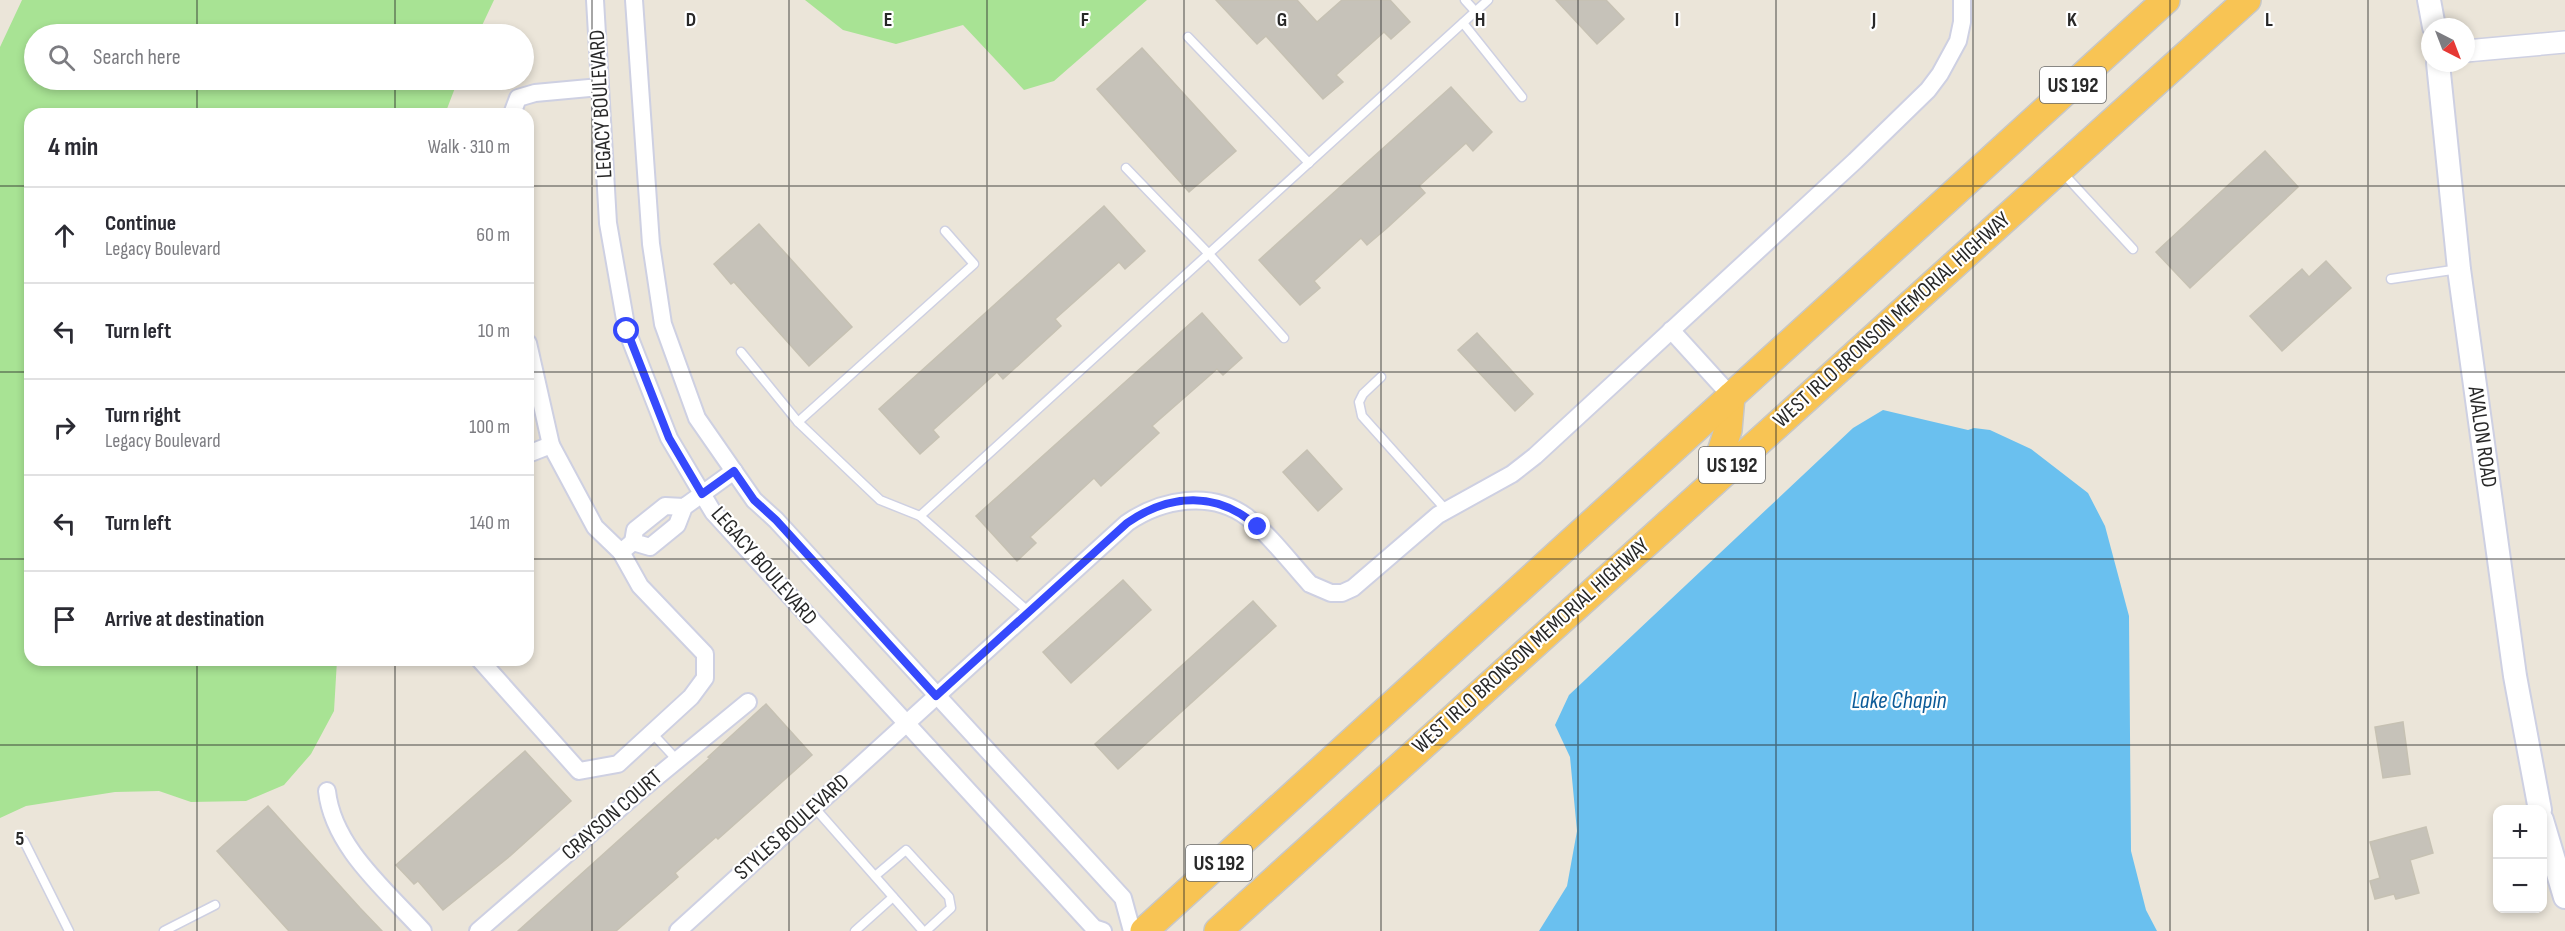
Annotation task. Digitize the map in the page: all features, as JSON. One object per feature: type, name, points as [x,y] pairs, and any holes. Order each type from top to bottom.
[{"type":"highway","name":"US 192","points":[[1144,931],[2166,0]]},
{"type":"highway","name":"WEST IRLO BRONSON MEMORIAL HIGHWAY","points":[[1218,931],[2247,0]]},
{"type":"highway","points":[[1710,484],[1728,430],[1731,396]]},
{"type":"main road","points":[[2429,0],[2432,18]]},
{"type":"main road","name":"AVALON ROAD","points":[[2439,72],[2459,269],[2517,686],[2539,805]]},
{"type":"main road","points":[[2547,837],[2565,897]]},
{"type":"street","name":"LEGACY BOULEVARD","points":[[595,0],[608,223],[627,331],[669,438],[713,512],[1094,928],[1103,931]]},
{"type":"street","name":"LEGACY BOULEVARD","points":[[634,0],[651,244],[663,324],[697,418],[754,500],[776,520],[1123,898],[1132,931]]},
{"type":"street","name":"STYLES BOULEVARD","points":[[678,931],[1127,523],[1142,513],[1176,502],[1209,501],[1236,510],[1258,527],[1310,584],[1331,593],[1342,593],[1353,588],[1446,510],[1524,465],[1847,169],[1928,90],[1945,67],[1958,41],[1962,22],[1962,0]]},
{"type":"street","points":[[2475,50],[2565,42]]},
{"type":"street","points":[[514,108],[518,98],[535,93],[600,87]]},
{"type":"street","points":[[1671,330],[1731,396]]},
{"type":"street","points":[[485,666],[579,771],[618,764],[691,697],[705,678],[705,654],[640,586],[627,547],[595,527],[551,445],[534,370]]},
{"type":"street","points":[[534,452],[551,445]]},
{"type":"street","points":[[627,547],[636,530],[665,506],[684,507],[734,471]]},
{"type":"street","name":"CRAYSON COURT","points":[[478,931],[748,702]]},
{"type":"street","points":[[327,791],[332,820],[346,846],[423,931]]},
{"type":"lane","points":[[1465,0],[1475,11]]},
{"type":"lane","points":[[920,516],[1488,0]]},
{"type":"lane","points":[[1462,23],[1522,97]]},
{"type":"lane","points":[[1188,37],[1309,163]]},
{"type":"lane","points":[[1126,168],[1209,254],[1284,338]]},
{"type":"lane","points":[[2059,169],[2133,249]]},
{"type":"lane","points":[[798,422],[974,264],[945,231]]},
{"type":"lane","points":[[2391,279],[2459,269]]},
{"type":"lane","points":[[741,352],[798,422],[880,500],[920,516],[1029,612]]},
{"type":"lane","points":[[1381,377],[1363,394],[1359,402],[1362,416],[1446,510]]},
{"type":"lane","points":[[652,733],[677,760]]},
{"type":"lane","points":[[814,807],[893,897],[925,931],[951,908],[950,897],[906,850],[875,876]]},
{"type":"lane","points":[[24,841],[69,931]]},
{"type":"lane","points":[[855,931],[893,897]]},
{"type":"lane","points":[[164,931],[215,905]]},
{"type":"green space","points":[[22,0],[494,0],[483,24],[24,24],[24,90],[454,90],[447,108],[24,108],[24,666],[337,666],[334,711],[311,754],[284,785],[246,801],[191,802],[159,791],[115,792],[26,806],[0,818],[0,47]]},
{"type":"green space","points":[[805,0],[1147,0],[1054,81],[1024,90],[963,25],[896,44],[843,30]]},
{"type":"water","name":"Lake Chapin","points":[[1883,410],[1968,430],[1974,428],[1990,430],[2031,449],[2088,493],[2105,526],[2129,616],[2131,851],[2146,910],[2157,931],[1539,931],[1567,886],[1577,831],[1570,757],[1555,725],[1569,695],[1853,428]]},
{"type":"building","points":[[1216,0],[1297,0],[1317,22],[1342,0],[1390,0],[1410,22],[1391,39],[1384,32],[1336,75],[1343,82],[1323,99],[1266,36],[1257,44]]},
{"type":"building","points":[[1556,0],[1606,0],[1624,19],[1597,44]]},
{"type":"building","points":[[1142,48],[1236,151],[1189,192],[1097,89]]},
{"type":"building","points":[[1451,87],[1492,132],[1473,151],[1466,143],[1419,186],[1425,193],[1387,228],[1367,245],[1361,238],[1314,281],[1320,288],[1300,305],[1259,260]]},
{"type":"building","points":[[2265,151],[2298,187],[2190,288],[2156,252]]},
{"type":"building","points":[[1104,206],[1145,251],[1125,269],[1119,262],[1055,319],[1061,326],[1003,379],[997,372],[933,430],[939,437],[920,454],[879,409]]},
{"type":"building","points":[[759,224],[852,327],[809,366],[734,282],[731,284],[714,264]]},
{"type":"building","points":[[2326,261],[2351,288],[2282,351],[2250,316],[2302,269],[2309,277]]},
{"type":"building","points":[[1202,313],[1242,358],[1223,375],[1217,369],[1152,426],[1159,433],[1101,486],[1094,478],[1030,537],[1036,543],[1017,561],[976,516]]},
{"type":"building","points":[[1477,333],[1533,394],[1515,411],[1458,350]]},
{"type":"building","points":[[1307,450],[1342,489],[1318,511],[1283,472]]},
{"type":"building","points":[[1123,580],[1151,610],[1071,683],[1043,652]]},
{"type":"building","points":[[1253,601],[1276,626],[1118,769],[1095,744]]},
{"type":"building","points":[[766,704],[812,755],[718,839],[716,837],[675,873],[678,877],[616,931],[518,931],[710,758],[708,757]]},
{"type":"building","points":[[2403,722],[2410,774],[2383,778],[2375,727]]},
{"type":"building","points":[[525,751],[571,801],[510,856],[443,910],[418,881],[414,884],[396,865]]},
{"type":"building","points":[[268,806],[382,931],[289,931],[217,851]]},
{"type":"building","points":[[2426,827],[2433,853],[2410,860],[2419,893],[2396,899],[2394,894],[2375,899],[2370,881],[2380,878],[2370,842]]},
{"type":"route","points":[[627,331],[669,438],[702,494],[734,471],[754,500],[776,520],[936,696],[1127,523],[1142,513],[1176,502],[1209,501],[1236,510],[1258,527]]}]
